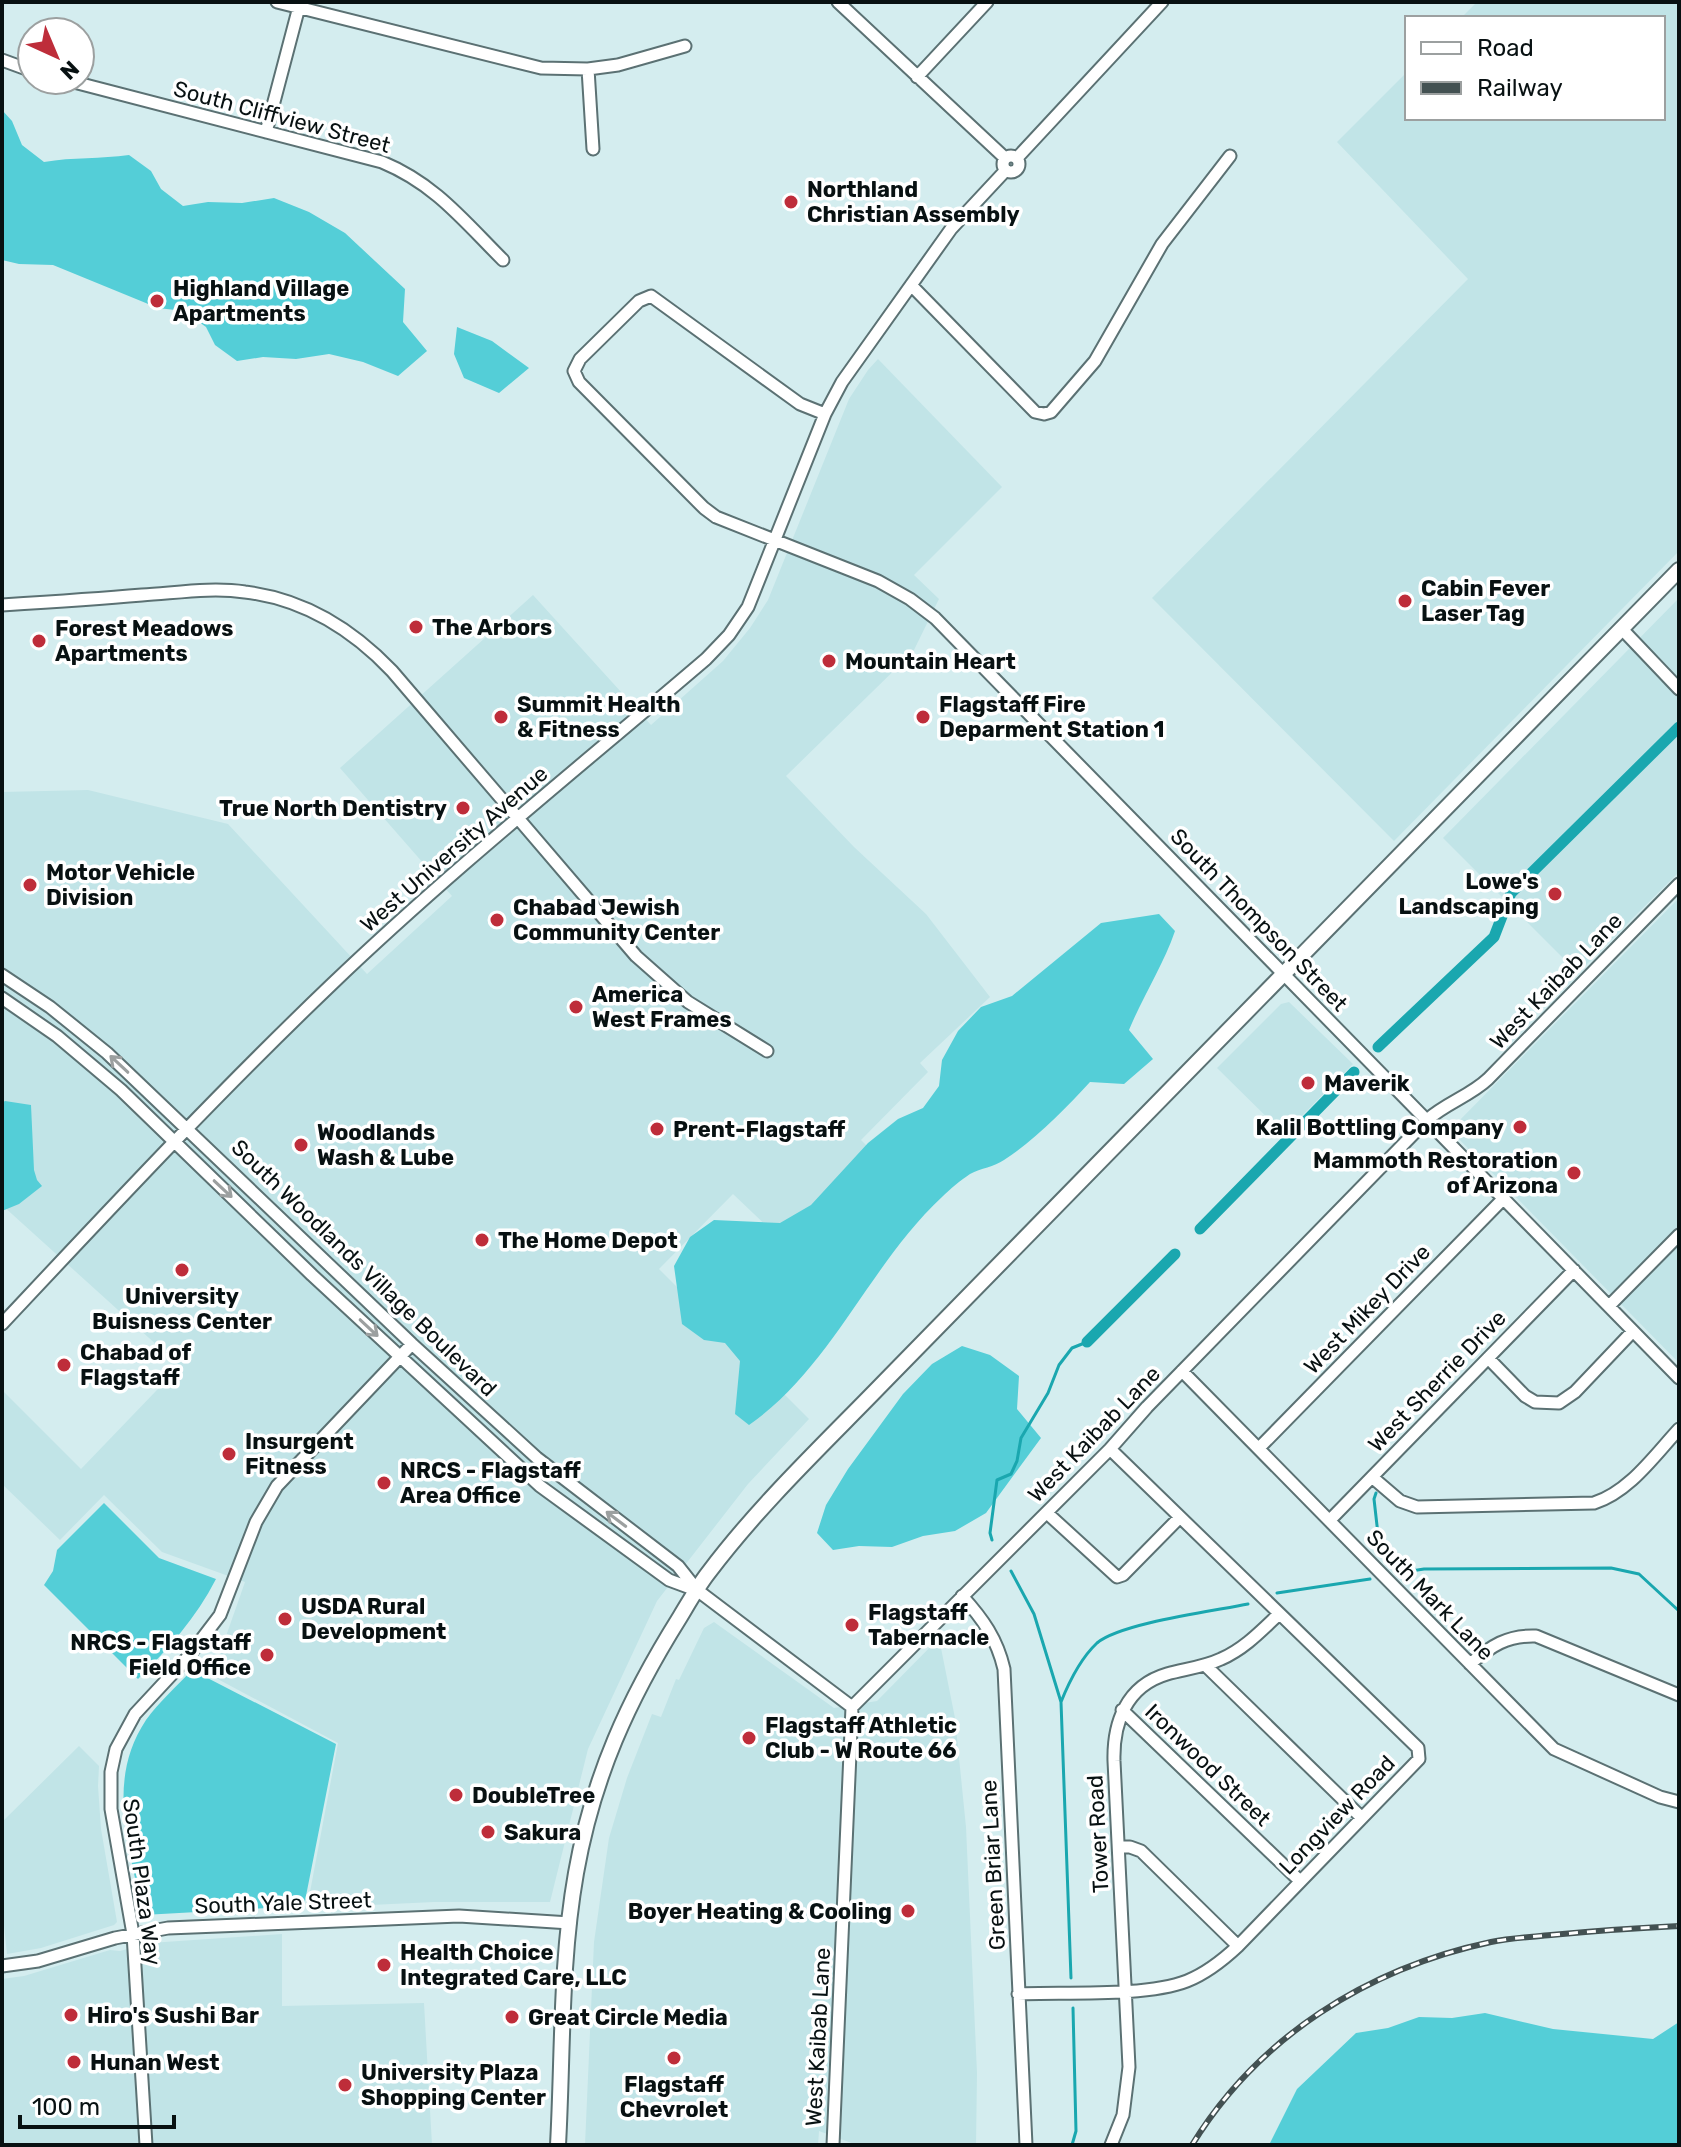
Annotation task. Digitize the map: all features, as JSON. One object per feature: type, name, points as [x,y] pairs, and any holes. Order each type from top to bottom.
[{"type":"main road","points":[[558,2145],[570,1923],[575,1877],[586,1824],[608,1752],[655,1659],[697,1590],[720,1559],[818,1450],[1679,570]]},
{"type":"street","points":[[277,2],[300,5],[541,68],[588,69],[618,65],[685,46]]},
{"type":"street","points":[[838,2],[1009,162]]},
{"type":"street","points":[[917,77],[987,2]]},
{"type":"street","name":"West University Avenue","points":[[2,1324],[188,1128],[332,984],[718,647],[748,607],[825,414],[850,369],[951,229],[1009,162],[1162,2]]},
{"type":"street","points":[[266,132],[300,5]]},
{"type":"street","points":[[588,69],[593,149]]},
{"type":"street","name":"South Cliffview Street","points":[[96,88],[382,162],[416,178],[437,194],[503,260]]},
{"type":"street","points":[[911,285],[1035,412],[1051,412],[1095,361],[1162,244],[1230,156]]},
{"type":"street","name":"South Thompson Street","points":[[825,414],[800,404],[651,296],[639,301],[576,365],[574,371],[579,382],[704,508],[729,524],[878,581],[935,618],[1679,1378]]},
{"type":"street","points":[[2,605],[230,591],[259,595],[307,609],[340,625],[375,653],[653,973],[707,1016],[767,1051]]},
{"type":"street","points":[[1621,628],[1679,689]]},
{"type":"street","name":"West Kaibab Lane","points":[[833,2145],[852,1707],[1110,1449],[1427,1120],[1488,1079],[1679,884]]},
{"type":"street","name":"South Woodlands Village Boulevard","points":[[2,975],[79,1030],[188,1128],[412,1344],[537,1458],[678,1566],[697,1590],[852,1707]]},
{"type":"street","name":"South Woodlands Village Boulevard","points":[[2,998],[81,1056],[540,1486],[669,1580],[697,1590]]},
{"type":"street","name":"West Mikey Drive","points":[[1259,1448],[1504,1198]]},
{"type":"street","points":[[1609,1306],[1679,1235]]},
{"type":"street","name":"West Sherrie Drive","points":[[1330,1520],[1574,1270]]},
{"type":"street","points":[[1488,1358],[1525,1396],[1535,1402],[1559,1403],[1575,1392],[1633,1331]]},
{"type":"street","name":"South Plaza Way","points":[[146,2145],[133,1934],[111,1809],[111,1772],[120,1738],[135,1714],[194,1651],[220,1615],[256,1522],[277,1486],[412,1344]]},
{"type":"street","name":"South Mark Lane","points":[[1182,1371],[1554,1749],[1660,1797],[1679,1802]]},
{"type":"street","points":[[1372,1477],[1400,1501],[1417,1507],[1594,1503],[1609,1499],[1622,1489],[1679,1429]]},
{"type":"street","name":"Longview Road","points":[[1018,1994],[1168,1986],[1185,1982],[1214,1967],[1419,1759],[1418,1748],[1110,1449]]},
{"type":"street","points":[[1047,1513],[1117,1577],[1123,1575],[1180,1517]]},
{"type":"street","name":"Green Briar Lane","points":[[962,1596],[988,1626],[1004,1669],[1026,2145]]},
{"type":"street","points":[[1122,1710],[1129,1698],[1152,1680],[1205,1665],[1239,1649],[1279,1614]]},
{"type":"street","points":[[1470,1664],[1498,1642],[1511,1637],[1536,1636],[1679,1695]]},
{"type":"street","points":[[1205,1665],[1362,1818]]},
{"type":"street","name":"Tower Road","points":[[1111,2145],[1123,2115],[1128,2080],[1114,1746],[1122,1710]]},
{"type":"street","name":"Ironwood Street","points":[[1122,1710],[1300,1881]]},
{"type":"street","points":[[1119,1847],[1141,1851],[1238,1946]]},
{"type":"street","name":"South Yale Street","points":[[2,1966],[38,1961],[74,1948],[168,1928],[459,1916],[570,1923]]},
{"type":"shaded area","points":[[1477,2],[1679,2],[1679,551],[1394,841],[1152,598],[1468,279],[1337,142],[1405,74],[1405,120],[1665,120],[1665,16],[1463,16]]},
{"type":"shaded area","points":[[2,110],[12,121],[22,145],[44,162],[129,155],[151,171],[161,189],[183,206],[274,198],[309,212],[345,233],[405,289],[403,322],[427,351],[398,376],[363,362],[329,354],[296,359],[263,357],[237,361],[215,345],[206,327],[184,311],[158,308],[53,265],[2,260]]},
{"type":"shaded area","points":[[457,327],[492,341],[529,368],[499,393],[464,378],[454,354]]},
{"type":"shaded area","points":[[878,359],[1002,487],[914,575],[939,599],[913,652],[786,776],[854,847],[926,914],[990,997],[920,1063],[928,1072],[861,1140],[879,1158],[793,1251],[733,1194],[659,1269],[809,1419],[748,1484],[657,1601],[588,1749],[550,1902],[434,1902],[307,1908],[338,1743],[212,1676],[245,1582],[162,1552],[104,1495],[60,1540],[2,1484],[2,1390],[81,1469],[180,1366],[2,1205],[2,792],[88,790],[228,824],[367,974],[452,896],[340,768],[533,595],[651,725],[723,661],[768,600],[849,399]]},
{"type":"shaded area","points":[[1679,598],[1679,872],[1578,973],[1443,838]]},
{"type":"shaded area","points":[[1679,898],[1679,1363],[1450,1130]]},
{"type":"shaded area","points":[[1159,914],[1175,931],[1129,1030],[1153,1059],[1124,1084],[1090,1082],[1016,1152],[970,1174],[952,1188],[916,1224],[804,1374],[749,1425],[735,1414],[740,1361],[725,1343],[704,1340],[682,1324],[674,1266],[690,1237],[714,1220],[780,1223],[811,1205],[868,1143],[898,1119],[923,1108],[939,1086],[942,1060],[958,1031],[981,1007],[1012,996],[1101,923]]},
{"type":"shaded area","name":"Maverik","points":[[1289,1002],[1353,1064],[1284,1134],[1217,1068],[1281,1004]]},
{"type":"shaded area","points":[[2,1103],[31,1105],[34,1170],[42,1186],[19,1204],[2,1211]]},
{"type":"shaded area","points":[[962,1346],[990,1355],[1019,1376],[1017,1409],[1041,1438],[986,1513],[955,1531],[923,1536],[892,1547],[859,1546],[833,1550],[817,1533],[826,1505],[848,1469],[903,1394],[932,1364]]},
{"type":"shaded area","points":[[104,1503],[159,1558],[216,1579],[181,1632],[138,1679],[44,1585],[53,1571],[57,1550]]},
{"type":"shaded area","points":[[714,1622],[834,1708],[877,1701],[939,1638],[955,1718],[966,1827],[977,2073],[976,2145],[857,2145],[819,2131],[818,2145],[585,2145],[594,1942],[609,1838],[627,1778],[652,1714],[661,1717],[676,1679],[679,1680],[704,1628]]},
{"type":"shaded area","points":[[192,1670],[336,1744],[304,1906],[143,1915],[124,1816],[126,1767],[146,1720]]},
{"type":"shaded area","points":[[79,1746],[99,1766],[101,1829],[117,1922],[41,1948],[7,1954],[2,1906],[2,1822]]},
{"type":"shaded area","points":[[282,1934],[282,2006],[424,2003],[432,2145],[2,2145],[2,1979],[24,1976],[110,1950],[120,1951],[150,1943]]},
{"type":"shaded area","points":[[1485,2013],[1553,2029],[1653,2039],[1679,2022],[1679,2145],[1269,2145],[1297,2089],[1356,2033],[1388,2028],[1419,2017],[1452,2018]]},
{"type":"waterway","points":[[1378,1047],[1494,937],[1511,893],[1679,727]]},
{"type":"waterway","points":[[1200,1229],[1354,1072]]},
{"type":"waterway","points":[[1087,1342],[1175,1254]]},
{"type":"waterway","points":[[992,1540],[990,1533],[997,1480],[1011,1474],[1021,1438],[1048,1393],[1059,1365],[1072,1348],[1087,1342]]},
{"type":"waterway","points":[[1376,1493],[1374,1499],[1380,1552]]},
{"type":"waterway","points":[[1398,1573],[1424,1569],[1611,1568],[1639,1574],[1679,1611]]},
{"type":"waterway","points":[[1011,1571],[1034,1614],[1061,1702]]},
{"type":"waterway","points":[[1277,1593],[1370,1579]]},
{"type":"waterway","points":[[1071,1978],[1061,1702],[1068,1686],[1091,1649],[1109,1636],[1146,1624],[1248,1604]]},
{"type":"waterway","points":[[1072,2145],[1076,2131],[1073,2008]]},
{"type":"railway","points":[[1192,2145],[1219,2106],[1249,2071],[1283,2040],[1360,1989],[1402,1970],[1446,1954],[1498,1941],[1679,1926]]},
{"type":"place","name":"Northland Christian Assembly","points":[[791,202]]},
{"type":"place","name":"Highland Village Apartments","points":[[157,301]]},
{"type":"place","name":"Cabin Fever Laser Tag","points":[[1405,601]]},
{"type":"place","name":"The Arbors","points":[[416,627]]},
{"type":"place","name":"Forest Meadows Apartments","points":[[39,641]]},
{"type":"place","name":"Mountain Heart","points":[[829,661]]},
{"type":"place","name":"Summit Health & Fitness","points":[[501,717]]},
{"type":"place","name":"Flagstaff Fire Deparment Station 1","points":[[923,717]]},
{"type":"place","name":"True North Dentistry","points":[[463,808]]},
{"type":"place","name":"Motor Vehicle Division","points":[[30,885]]},
{"type":"place","name":"Lowe's Landscaping","points":[[1555,894]]},
{"type":"place","name":"Chabad Jewish Community Center","points":[[497,920]]},
{"type":"place","name":"America West Frames","points":[[576,1007]]},
{"type":"place","name":"Maverik","points":[[1308,1083]]},
{"type":"place","name":"Kalil Bottling Company","points":[[1520,1127]]},
{"type":"place","name":"Prent-Flagstaff","points":[[657,1129]]},
{"type":"place","name":"Woodlands Wash & Lube","points":[[301,1145]]},
{"type":"place","name":"Mammoth Restoration of Arizona","points":[[1574,1173]]},
{"type":"place","name":"The Home Depot","points":[[482,1240]]},
{"type":"place","name":"University Buisness Center","points":[[182,1270]]},
{"type":"place","name":"Chabad of Flagstaff","points":[[64,1365]]},
{"type":"place","name":"Insurgent Fitness","points":[[229,1454]]},
{"type":"place","name":"NRCS - Flagstaff Area Office","points":[[384,1483]]},
{"type":"place","name":"USDA Rural Development","points":[[285,1619]]},
{"type":"place","name":"Flagstaff Tabernacle","points":[[852,1625]]},
{"type":"place","name":"NRCS - Flagstaff Field Office","points":[[267,1655]]},
{"type":"place","name":"Flagstaff Athletic Club - W Route 66","points":[[749,1738]]},
{"type":"place","name":"DoubleTree","points":[[456,1795]]},
{"type":"place","name":"Sakura","points":[[488,1832]]},
{"type":"place","name":"Boyer Heating & Cooling","points":[[908,1911]]},
{"type":"place","name":"Health Choice Integrated Care, LLC","points":[[384,1965]]},
{"type":"place","name":"Hiro's Sushi Bar","points":[[71,2015]]},
{"type":"place","name":"Great Circle Media","points":[[512,2017]]},
{"type":"place","name":"Flagstaff Chevrolet","points":[[674,2058]]},
{"type":"place","name":"Hunan West","points":[[74,2062]]},
{"type":"place","name":"University Plaza Shopping Center","points":[[345,2085]]}]
